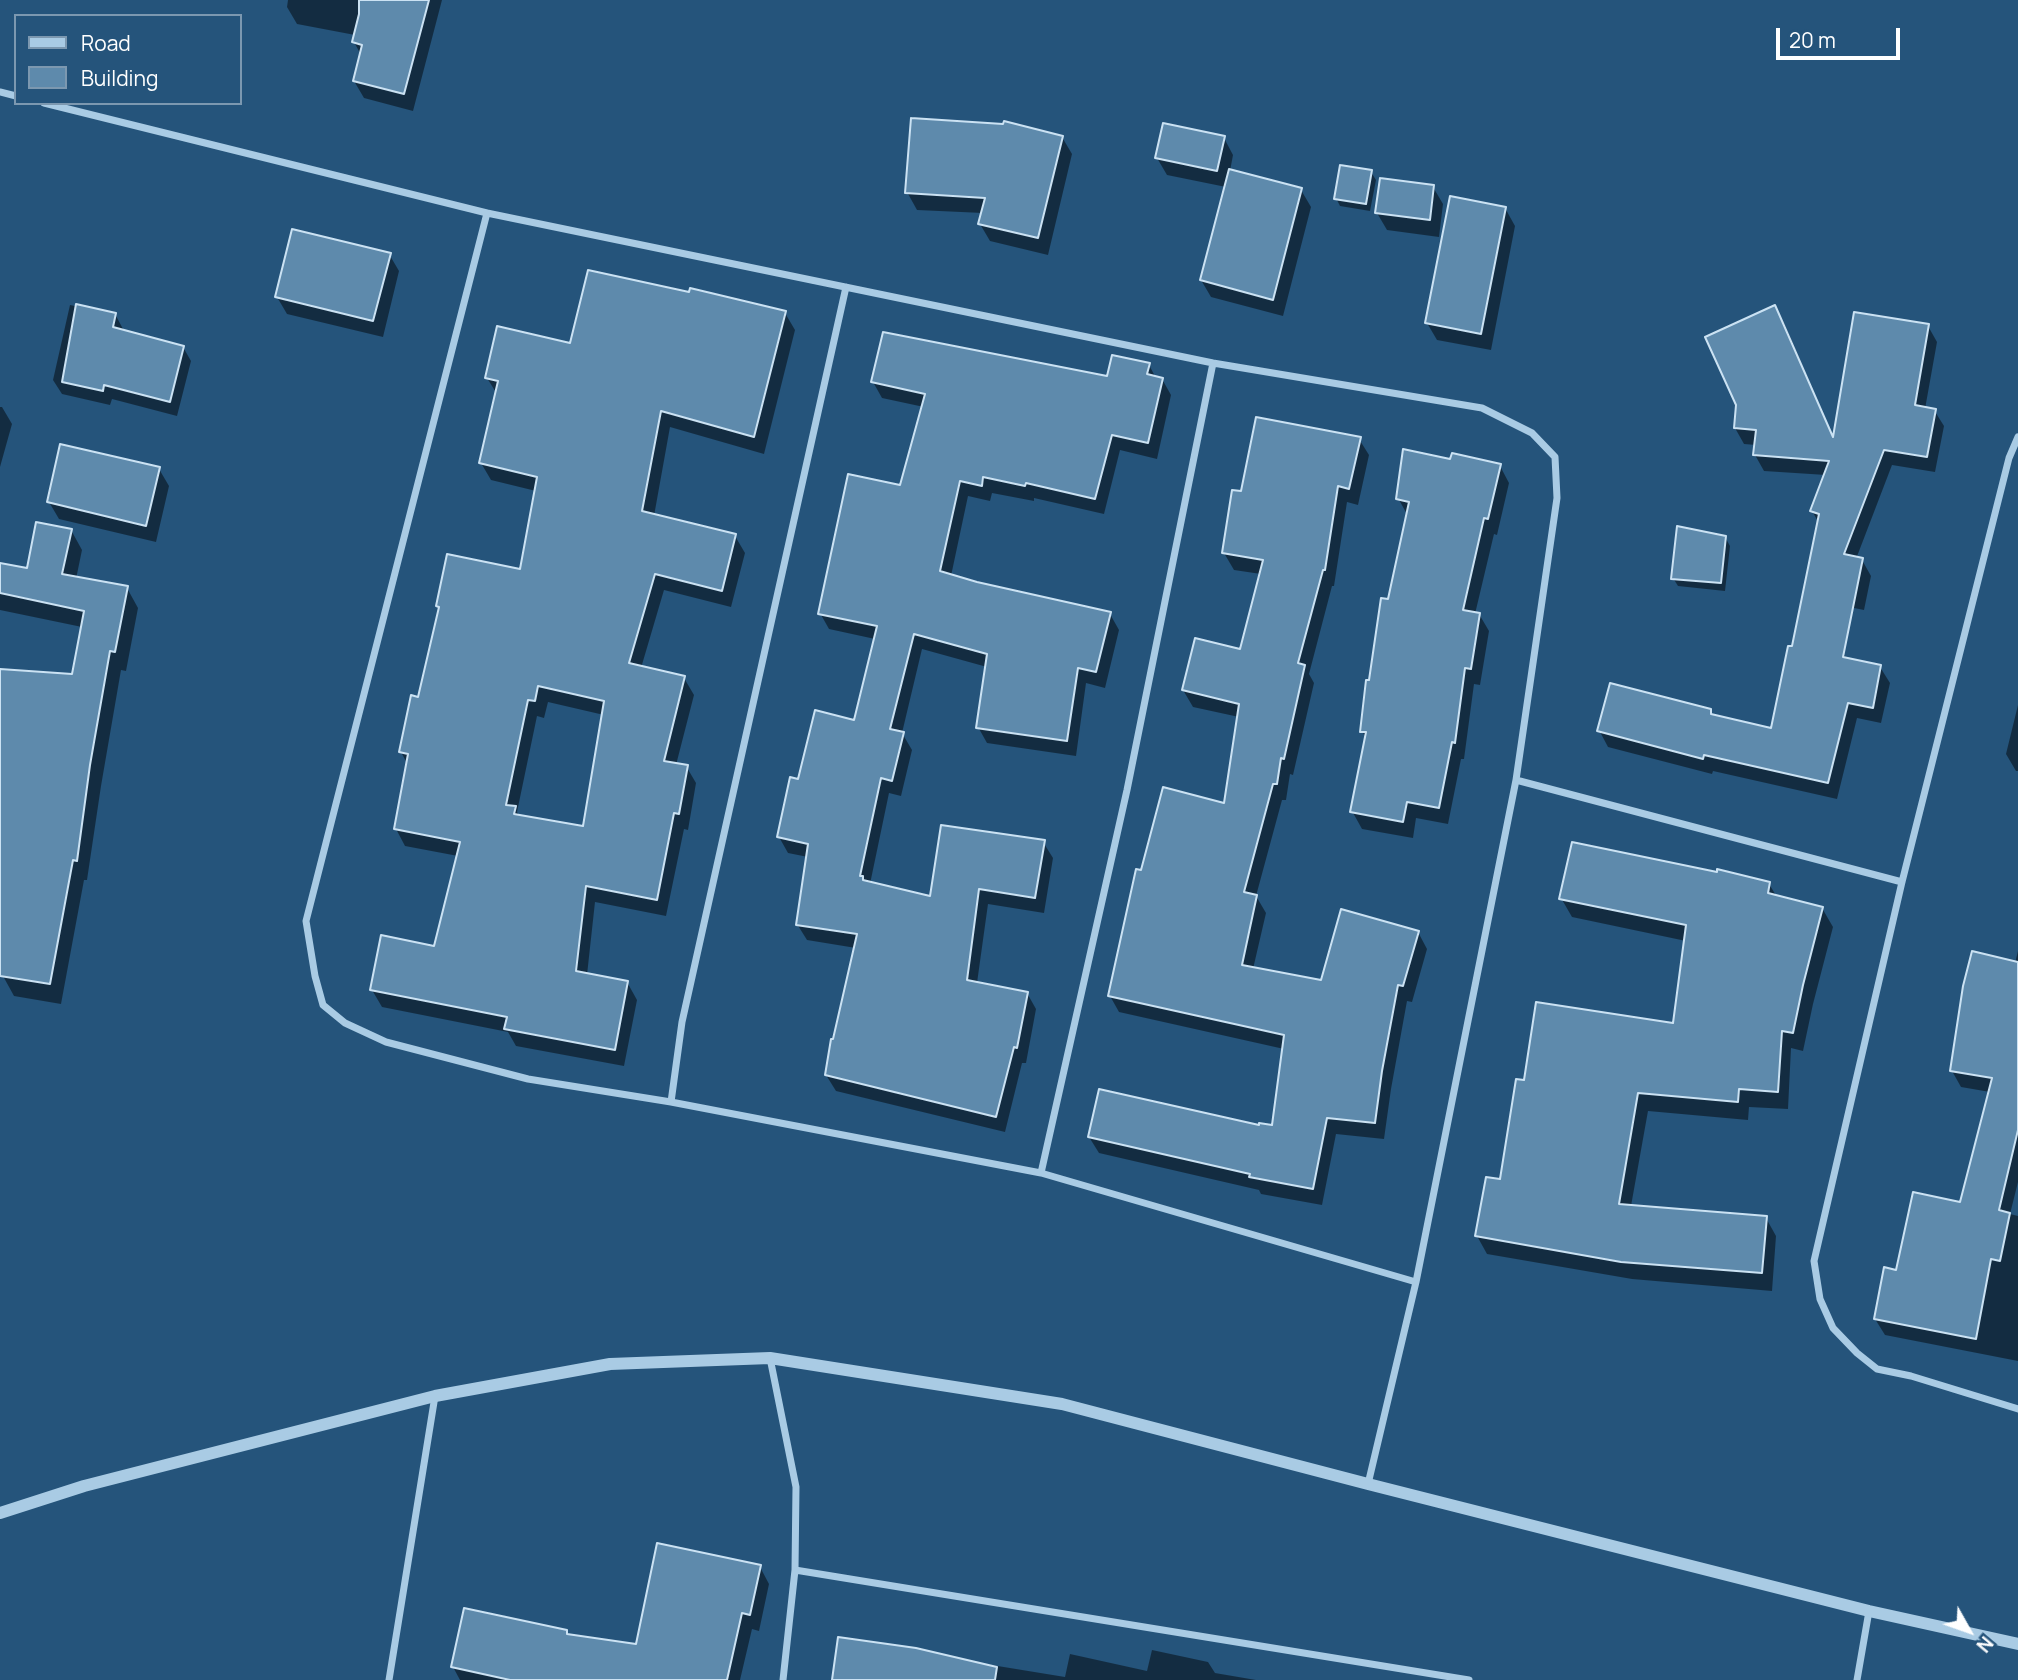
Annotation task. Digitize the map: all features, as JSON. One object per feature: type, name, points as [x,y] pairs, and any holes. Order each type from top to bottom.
[{"type":"street","points":[[52,105],[487,213],[1213,363],[1482,408],[1532,433],[1555,457],[1557,498],[1516,780],[1416,1282],[1368,1484]]},
{"type":"street","points":[[487,213],[306,921],[314,976],[323,1004],[345,1023],[386,1042],[528,1079],[670,1102],[1041,1173],[1416,1282]]},
{"type":"street","points":[[670,1102],[682,1022],[846,287]]},
{"type":"street","points":[[1041,1173],[1127,790],[1213,363]]},
{"type":"street","points":[[2018,437],[2009,458],[1902,882],[1814,1261],[1820,1298],[1833,1328],[1857,1353],[1877,1368],[2018,1409]]},
{"type":"street","points":[[1516,780],[1902,882]]},
{"type":"street","points":[[771,1358],[796,1487],[795,1570],[783,1680]]},
{"type":"street","points":[[0,1513],[84,1486],[435,1395],[610,1364],[771,1358],[1062,1404],[1869,1611],[2018,1644]]},
{"type":"street","points":[[389,1680],[435,1395]]},
{"type":"street","points":[[795,1570],[1469,1680]]},
{"type":"street","points":[[1857,1680],[1869,1611]]},
{"type":"building","points":[[359,0],[429,0],[404,94],[353,81],[362,45],[352,42],[359,14]]},
{"type":"building","points":[[911,118],[1003,124],[1004,121],[1063,136],[1038,238],[978,224],[985,198],[905,193]]},
{"type":"building","points":[[1163,123],[1225,136],[1217,171],[1155,158]]},
{"type":"building","points":[[1340,165],[1372,170],[1366,204],[1334,199]]},
{"type":"building","points":[[1229,169],[1302,188],[1273,300],[1200,280]]},
{"type":"building","points":[[1380,178],[1434,185],[1430,220],[1375,213]]},
{"type":"building","points":[[1450,196],[1506,207],[1481,334],[1425,323]]},
{"type":"building","points":[[292,229],[391,253],[373,321],[275,297]]},
{"type":"building","points":[[588,270],[689,292],[690,288],[786,311],[754,437],[661,411],[642,511],[736,534],[722,591],[655,574],[629,663],[685,676],[664,761],[688,765],[679,814],[674,813],[657,900],[586,886],[576,971],[628,981],[615,1050],[504,1029],[507,1017],[370,990],[381,935],[434,946],[460,842],[394,829],[408,754],[399,752],[411,695],[418,697],[439,607],[436,606],[447,554],[520,569],[537,477],[479,463],[498,381],[485,378],[497,326],[570,343]],"holes":[[[538,686],[604,701],[583,826],[514,814],[516,806],[506,805],[528,700],[535,701]]]},
{"type":"building","points":[[76,304],[116,313],[113,327],[184,346],[170,402],[104,385],[103,391],[62,382]]},
{"type":"building","points":[[1775,305],[1833,437],[1854,312],[1929,324],[1915,405],[1936,409],[1927,457],[1884,450],[1844,554],[1863,558],[1843,657],[1881,665],[1873,708],[1848,703],[1828,783],[1704,755],[1703,759],[1597,731],[1610,683],[1711,709],[1711,714],[1771,728],[1788,646],[1792,646],[1819,514],[1810,511],[1829,461],[1753,455],[1756,430],[1734,428],[1736,405],[1705,337]]},
{"type":"building","points":[[883,332],[1107,376],[1112,355],[1150,363],[1147,374],[1163,378],[1148,443],[1112,435],[1095,499],[1026,483],[1025,486],[983,477],[982,486],[960,481],[940,571],[1111,612],[1096,672],[1078,668],[1067,741],[976,728],[987,654],[914,634],[890,729],[904,732],[892,781],[881,778],[860,876],[863,876],[863,880],[930,896],[941,825],[1045,840],[1035,898],[979,889],[967,980],[1028,992],[1017,1048],[1014,1047],[996,1117],[825,1075],[831,1039],[857,934],[796,925],[808,844],[777,837],[790,777],[798,779],[815,710],[854,720],[877,626],[818,614],[848,474],[900,485],[925,394],[871,382]]},
{"type":"building","points":[[1256,417],[1361,437],[1349,489],[1338,486],[1325,570],[1298,663],[1305,665],[1284,759],[1281,758],[1277,784],[1273,784],[1244,892],[1257,895],[1242,965],[1321,980],[1341,909],[1419,931],[1403,986],[1398,985],[1375,1123],[1327,1118],[1313,1189],[1249,1177],[1250,1174],[1088,1137],[1099,1089],[1259,1125],[1272,1125],[1284,1035],[1108,996],[1136,869],[1141,870],[1163,787],[1224,803],[1239,704],[1182,690],[1195,638],[1240,649],[1263,560],[1222,553],[1232,490],[1241,491]]},
{"type":"building","points":[[60,444],[160,467],[146,526],[47,502]]},
{"type":"building","points":[[1403,449],[1450,459],[1452,453],[1501,464],[1488,519],[1484,518],[1463,610],[1480,613],[1471,669],[1465,668],[1455,743],[1452,742],[1439,808],[1407,802],[1403,822],[1350,812],[1366,732],[1360,732],[1366,680],[1369,680],[1381,598],[1388,599],[1409,502],[1396,499]]},
{"type":"building","points":[[36,522],[72,529],[62,574],[128,586],[115,652],[110,651],[77,861],[73,860],[50,984],[0,976],[0,669],[72,674],[84,611],[0,593],[0,563],[27,568]]},
{"type":"building","points":[[1677,526],[1726,536],[1721,583],[1671,579]]},
{"type":"building","points":[[1572,842],[1717,872],[1717,869],[1770,882],[1768,893],[1823,907],[1793,1033],[1782,1031],[1778,1092],[1739,1089],[1738,1102],[1638,1093],[1619,1204],[1767,1216],[1762,1273],[1621,1262],[1475,1236],[1486,1177],[1500,1179],[1516,1079],[1524,1080],[1536,1002],[1673,1023],[1686,925],[1559,899]]},
{"type":"building","points":[[1972,951],[2018,962],[2018,1130],[1999,1210],[2010,1213],[2000,1261],[1991,1259],[1976,1339],[1874,1319],[1884,1267],[1896,1270],[1913,1192],[1960,1202],[1992,1078],[1950,1071],[1963,986]]},
{"type":"building","points":[[657,1543],[761,1565],[750,1615],[742,1613],[727,1680],[510,1680],[451,1667],[464,1608],[567,1630],[567,1634],[636,1644]]},
{"type":"building","points":[[838,1637],[916,1648],[997,1667],[995,1680],[832,1680]]}]
